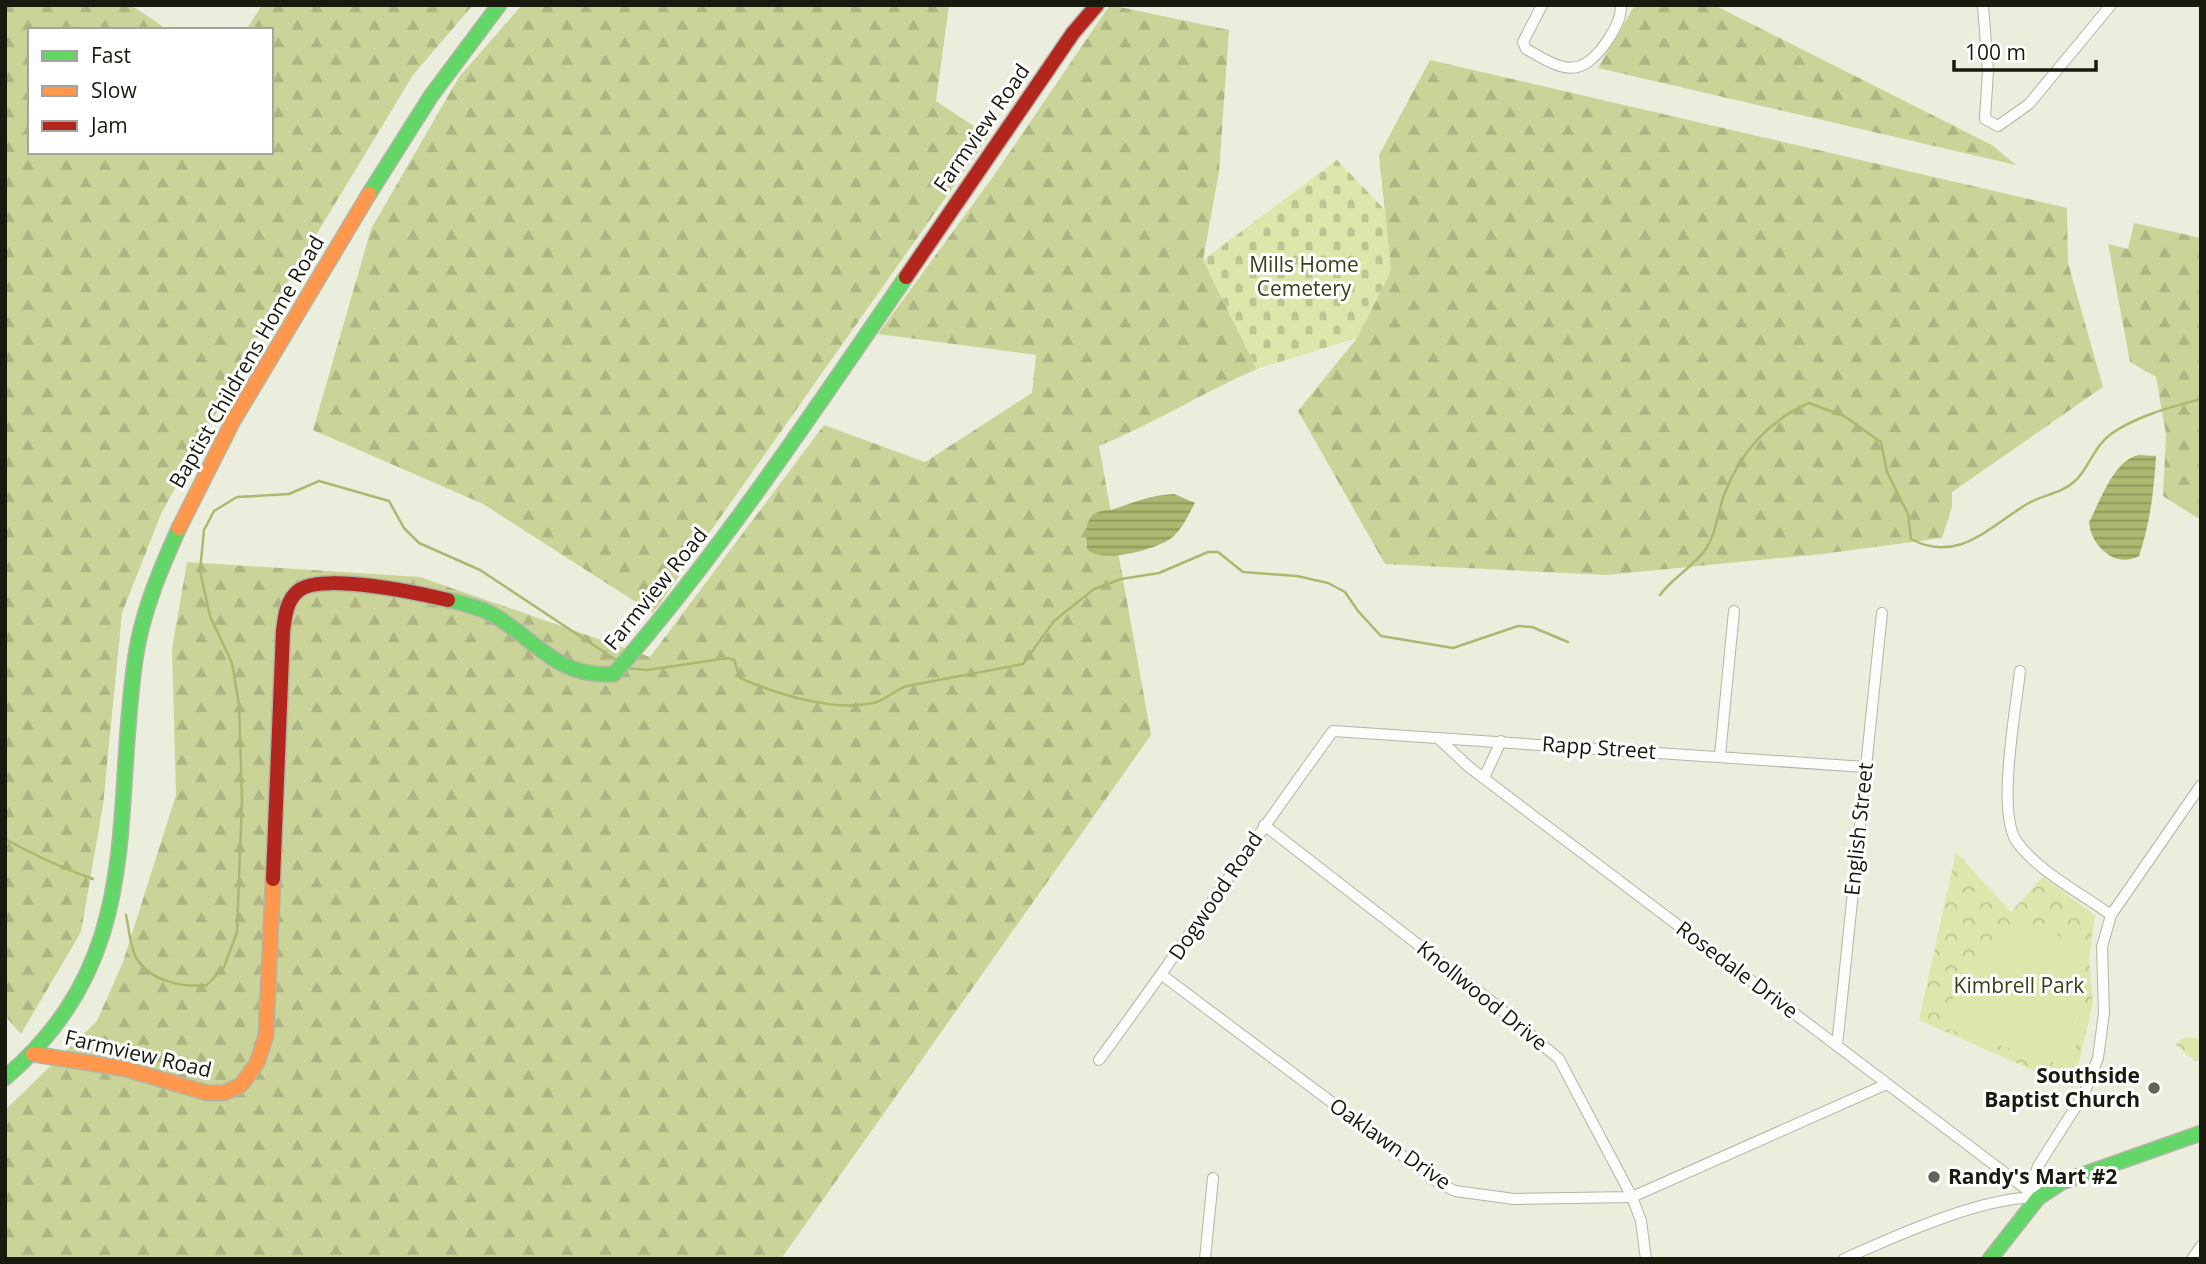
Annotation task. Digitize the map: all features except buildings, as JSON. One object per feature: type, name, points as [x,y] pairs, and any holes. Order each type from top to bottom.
[{"type":"street","name":"Baptist Childrens Home Road","points":[[5,1079],[33,1054],[65,1013],[80,984],[115,885],[124,821],[126,740],[132,667],[144,615],[168,550],[221,442],[289,325],[419,116],[471,40],[499,5]]},
{"type":"street","name":"Farmview Road","points":[[33,1054],[83,1060],[155,1076],[208,1094],[233,1090],[244,1082],[258,1063],[267,1036],[283,631],[287,606],[303,587],[326,582],[438,597],[488,612],[551,661],[583,674],[614,674],[755,497],[1043,78],[1097,5]]},
{"type":"street","points":[[1542,5],[1523,42],[1526,48],[1537,55],[1567,67],[1588,65],[1616,27],[1621,5]]},
{"type":"street","points":[[1983,5],[1988,71],[1986,119],[1998,126],[2011,120],[2029,104],[2111,5]]},
{"type":"street","points":[[1720,755],[1734,611]]},
{"type":"street","name":"English Street","points":[[1837,1046],[1882,613]]},
{"type":"street","points":[[2020,671],[2007,805],[2010,829],[2015,840],[2033,858],[2111,915]]},
{"type":"street","name":"Rapp Street","points":[[1333,731],[1720,755],[1865,767]]},
{"type":"street","name":"Dogwood Road","points":[[1099,1060],[1333,731]]},
{"type":"street","name":"Rosedale Drive","points":[[1438,738],[1450,752],[2038,1198]]},
{"type":"street","points":[[1484,778],[1501,741]]},
{"type":"street","points":[[2038,1198],[2034,1180],[2038,1166],[2084,1094],[2098,1058],[2104,1013],[2102,947],[2111,915],[2201,785]]},
{"type":"street","name":"Knollwood Drive","points":[[1264,825],[1496,1005],[1559,1059],[1632,1197],[1641,1221],[1646,1259]]},
{"type":"street","name":"Oaklawn Drive","points":[[1162,975],[1439,1183],[1455,1191],[1514,1199],[1632,1197],[1887,1084]]},
{"type":"street","points":[[1990,1259],[2038,1198],[2062,1182],[2201,1133]]},
{"type":"street","points":[[1205,1259],[1213,1178]]},
{"type":"street","points":[[1844,1259],[1896,1236],[2005,1199],[2038,1198]]},
{"type":"street","points":[[2192,1259],[2201,1246]]},
{"type":"green space","points":[[5,5],[131,5],[165,28],[28,28],[28,154],[273,154],[273,28],[247,28],[262,5],[473,5],[413,75],[290,278],[161,514],[122,613],[103,805],[81,932],[21,1034],[5,1016]]},
{"type":"green space","points":[[522,5],[949,5],[936,101],[989,136],[653,613],[483,504],[313,430],[371,229],[459,77]]},
{"type":"green space","points":[[1110,5],[1229,30],[1219,172],[1203,260],[1257,369],[1099,446],[1151,735],[781,1259],[5,1259],[5,1110],[97,1021],[123,962],[176,795],[172,649],[187,562],[420,577],[650,657],[824,425],[925,462],[1032,393],[1036,355],[878,334],[992,178]]},
{"type":"green space","points":[[1635,5],[1714,5],[1992,145],[2016,165],[1598,68]]},
{"type":"green space","points":[[1430,60],[2067,208],[2068,263],[2103,387],[1952,492],[1952,507],[1942,538],[1822,554],[1606,575],[1385,564],[1298,411],[1357,338],[1391,271],[1379,155]]},
{"type":"green space","name":"Mills Home Cemetery","points":[[1337,160],[1385,210],[1391,271],[1357,338],[1257,369],[1203,260]]},
{"type":"green space","points":[[2134,223],[2201,238],[2201,520],[2163,496],[2166,434],[2156,377],[2130,362],[2108,244],[2128,249]]},
{"type":"green space","name":"Kimbrell Park","points":[[1956,852],[2011,912],[2043,877],[2095,915],[2089,959],[2093,1003],[2073,1088],[1919,1020]]},
{"type":"green space","points":[[2046,929],[2086,950],[2075,1061],[2065,1066],[1942,1027],[1965,965],[2010,931]]},
{"type":"green space","points":[[2185,1037],[2201,1039],[2201,1059],[2195,1061],[2175,1044]]},
{"type":"shaded area","points":[[2139,455],[2156,456],[2151,507],[2139,556],[2121,560],[2099,547],[2089,522],[2115,473],[2130,458]]},
{"type":"shaded area","points":[[1174,494],[1195,503],[1181,527],[1170,539],[1128,554],[1104,555],[1087,549],[1087,527],[1094,514],[1150,497]]},
{"type":"waterway","points":[[1660,595],[1709,544],[1730,480],[1747,452],[1768,429],[1794,410],[1809,403],[1844,416],[1881,442],[1887,472],[1908,514],[1911,539],[1928,546],[1944,547],[1972,540],[2027,504],[2070,485],[2080,476],[2105,439],[2131,422],[2201,399]]},
{"type":"waterway","points":[[126,915],[131,944],[143,967],[159,978],[178,984],[207,985],[224,967],[237,932],[242,800],[239,705],[232,663],[210,616],[200,571],[204,530],[214,511],[237,497],[289,494],[319,481],[389,501],[404,528],[419,543],[480,570],[619,662]]},
{"type":"waterway","points":[[627,668],[647,670],[728,658],[734,660],[740,678],[771,690],[823,703],[873,703],[907,686],[1023,664],[1054,621],[1094,589],[1121,579],[1159,573],[1208,552],[1218,552],[1243,572],[1297,576],[1328,583],[1345,592],[1381,636],[1453,648],[1518,626],[1532,627],[1568,642]]},
{"type":"waterway","points":[[5,839],[48,861],[93,879]]},
{"type":"traffic: fast","points":[[369,194],[431,96],[499,5]]},
{"type":"traffic: fast","points":[[448,600],[490,613],[547,654],[576,670],[593,674],[614,674],[654,627],[729,529],[906,277]]},
{"type":"traffic: fast","points":[[5,1078],[51,1031],[82,983],[103,933],[115,881],[129,713],[139,638],[159,574],[179,528]]},
{"type":"traffic: fast","points":[[1990,1259],[2038,1198],[2062,1182],[2201,1133]]},
{"type":"traffic: slow","points":[[179,528],[233,421],[369,194]]},
{"type":"traffic: slow","points":[[33,1054],[126,1069],[207,1093],[224,1093],[241,1085],[257,1063],[266,1036],[273,879]]},
{"type":"traffic: jam","points":[[906,277],[1073,33],[1097,5]]},
{"type":"traffic: jam","points":[[273,879],[283,631],[291,600],[298,591],[327,583],[371,586],[448,600]]},
{"type":"place","name":"Southside Baptist Church","points":[[2154,1088]]},
{"type":"place","name":"Randy's Mart #2","points":[[1934,1177]]}]
